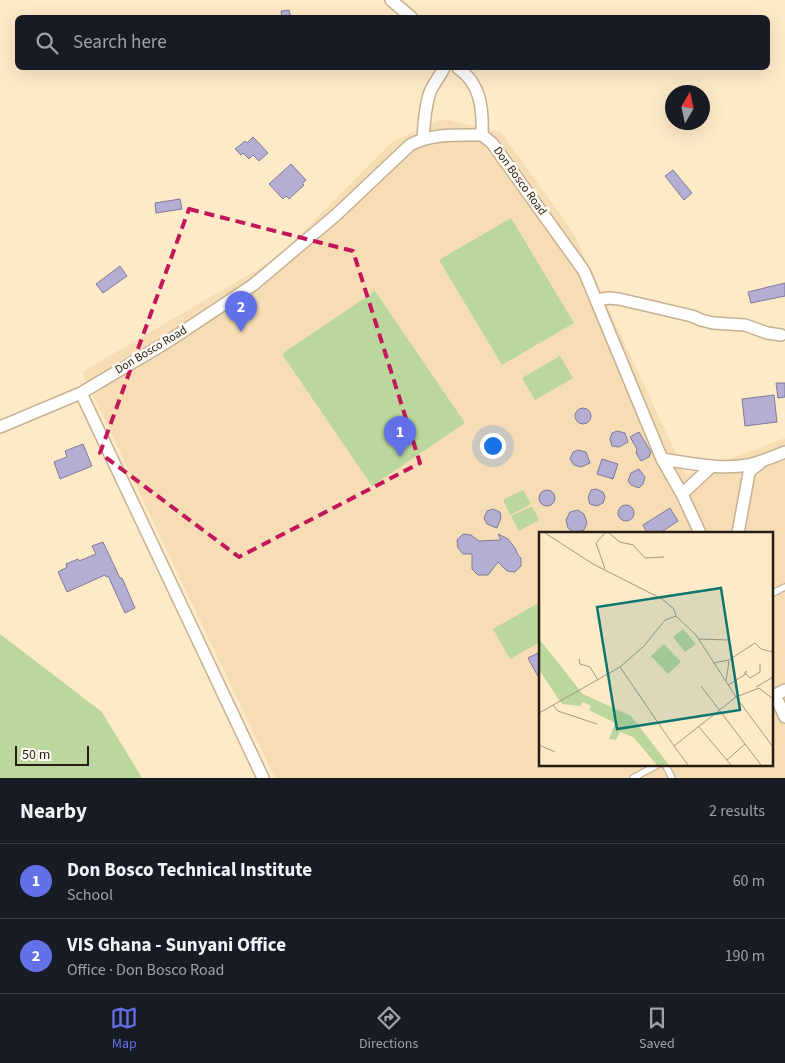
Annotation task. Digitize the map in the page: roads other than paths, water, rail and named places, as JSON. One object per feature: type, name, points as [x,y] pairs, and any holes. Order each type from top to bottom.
[{"type":"street","points":[[391,0],[408,15]]},
{"type":"street","points":[[424,139],[425,115],[430,92],[443,70]]},
{"type":"street","points":[[461,70],[475,85],[483,114],[482,134]]},
{"type":"street","name":"Don Bosco Road","points":[[0,427],[81,393],[168,342],[253,285],[336,215],[410,146],[424,139],[436,136],[482,134],[492,142],[584,271],[662,459],[682,494],[700,532]]},
{"type":"street","points":[[596,300],[608,298],[619,300],[692,316],[713,323],[745,325],[767,333],[781,335]]},
{"type":"street","points":[[81,393],[263,778]]},
{"type":"street","points":[[738,532],[749,473],[752,468],[764,461],[785,452]]},
{"type":"street","points":[[662,459],[712,466],[747,465],[764,461]]},
{"type":"street","points":[[682,494],[712,466]]},
{"type":"street","points":[[775,694],[785,717]]},
{"type":"lane","points":[[772,594],[785,587]]},
{"type":"lane","points":[[633,778],[655,766]]},
{"type":"lane","points":[[666,766],[672,778]]},
{"type":"place","name":"VIS Ghana - Sunyani Office","points":[[241,332]]},
{"type":"place","name":"Don Bosco Technical Institute","points":[[400,457]]}]
